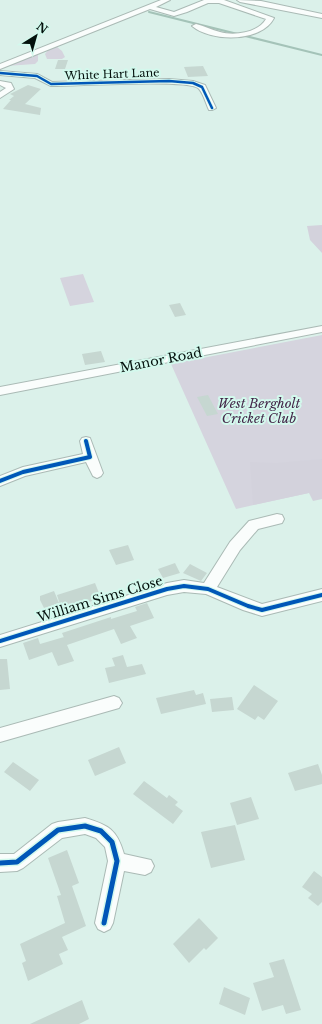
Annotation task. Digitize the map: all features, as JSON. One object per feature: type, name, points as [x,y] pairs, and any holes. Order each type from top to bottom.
[{"type":"street","points":[[0,67],[166,0]]},
{"type":"street","points":[[149,7],[174,14],[211,0],[261,2],[322,16]]},
{"type":"street","points":[[196,26],[224,36],[250,33],[270,21],[270,17],[237,2]]},
{"type":"street","name":"White Hart Lane","points":[[0,73],[37,76],[51,84],[169,81],[193,83],[202,87],[212,108]]},
{"type":"street","points":[[0,83],[8,86],[10,89],[0,96]]},
{"type":"street","name":"Manor Road","points":[[0,390],[322,329]]},
{"type":"street","points":[[86,441],[90,457],[97,473]]},
{"type":"street","points":[[0,481],[23,472],[90,457]]},
{"type":"street","points":[[208,589],[236,546],[254,525],[278,519]]},
{"type":"street","name":"William Sims Close","points":[[0,641],[167,588],[184,586],[208,589],[248,606],[262,610],[322,595]]},
{"type":"street","points":[[0,735],[114,703]]},
{"type":"street","points":[[0,863],[17,862],[58,830],[85,826],[101,831],[112,842],[117,861],[104,923]]},
{"type":"street","points":[[117,861],[144,866]]},
{"type":"green space","points":[[56,46],[62,51],[65,57],[62,59],[47,59],[45,54],[49,49]]},
{"type":"green space","points":[[38,53],[38,61],[35,64],[6,66]]},
{"type":"green space","points":[[83,274],[94,302],[70,306],[60,278]]},
{"type":"green space","name":"West Bergholt Cricket Club","points":[[322,335],[322,490],[236,509],[171,364]]},
{"type":"shaded area","points":[[322,225],[322,253],[310,240],[307,226]]},
{"type":"shaded area","points":[[322,459],[322,499],[313,501],[309,493],[253,505],[250,462],[277,463]]},
{"type":"building","points":[[58,60],[68,60],[65,69],[55,69]]},
{"type":"building","points":[[203,66],[208,76],[188,77],[184,67]]},
{"type":"building","points":[[28,85],[41,89],[25,104],[41,108],[40,115],[3,109],[11,100],[9,100],[14,96],[10,94]]},
{"type":"building","points":[[180,303],[186,315],[175,317],[169,305]]},
{"type":"building","points":[[101,351],[105,362],[85,365],[82,354]]},
{"type":"building","points":[[208,395],[218,414],[207,416],[197,397]]},
{"type":"building","points":[[128,545],[134,560],[116,565],[109,550]]},
{"type":"building","points":[[175,563],[180,573],[163,578],[158,569]]},
{"type":"building","points":[[190,564],[207,573],[201,581],[183,573]]},
{"type":"building","points":[[95,583],[101,598],[62,611],[57,595]]},
{"type":"building","points":[[54,591],[59,603],[44,608],[40,600],[40,596]]},
{"type":"building","points":[[147,603],[154,618],[130,626],[137,638],[121,644],[114,629],[67,645],[74,661],[58,666],[52,652],[29,660],[23,643],[38,638],[40,644],[64,637],[62,633],[111,617],[111,619],[137,611],[135,607]]},
{"type":"building","points":[[123,655],[127,667],[142,664],[146,674],[109,683],[105,668],[115,666],[112,658]]},
{"type":"building","points":[[0,659],[7,659],[10,689],[0,690]]},
{"type":"building","points":[[254,685],[278,701],[264,720],[258,716],[255,720],[237,709]]},
{"type":"building","points":[[194,690],[196,695],[203,693],[206,704],[161,714],[156,698]]},
{"type":"building","points":[[232,697],[234,710],[212,712],[210,699]]},
{"type":"building","points":[[119,747],[126,763],[95,776],[88,760]]},
{"type":"building","points":[[13,762],[39,780],[30,791],[4,772]]},
{"type":"building","points":[[318,764],[322,775],[322,784],[295,791],[288,773]]},
{"type":"building","points":[[144,781],[167,798],[169,795],[178,802],[175,805],[183,811],[173,824],[133,794]]},
{"type":"building","points":[[251,797],[259,819],[237,825],[230,803]]},
{"type":"building","points":[[235,825],[245,860],[211,868],[201,832]]},
{"type":"building","points":[[67,850],[79,883],[72,886],[86,926],[62,937],[68,950],[59,954],[63,964],[28,981],[22,963],[26,961],[20,944],[65,923],[57,896],[61,895],[48,858]]},
{"type":"building","points":[[314,871],[322,877],[322,902],[318,906],[308,898],[312,894],[302,887]]},
{"type":"building","points":[[199,918],[218,938],[206,950],[204,948],[189,963],[173,944]]},
{"type":"building","points":[[284,959],[301,1010],[286,1014],[283,1005],[262,1011],[253,983],[274,977],[269,963]]},
{"type":"building","points":[[224,987],[250,998],[245,1015],[219,1004]]},
{"type":"building","points":[[82,1000],[89,1019],[79,1024],[30,1024]]},
{"type":"waterway","points":[[149,12],[322,55]]},
{"type":"cycle path","points":[[0,73],[37,76],[51,84],[169,81],[193,83],[202,87],[212,108]]},
{"type":"cycle path","points":[[0,481],[23,472],[90,457],[86,441]]},
{"type":"cycle path","points":[[0,641],[167,589],[184,586],[208,589],[248,606],[262,610],[322,595]]},
{"type":"cycle path","points":[[0,863],[17,862],[58,830],[85,826],[101,831],[112,842],[117,861],[104,923]]}]
